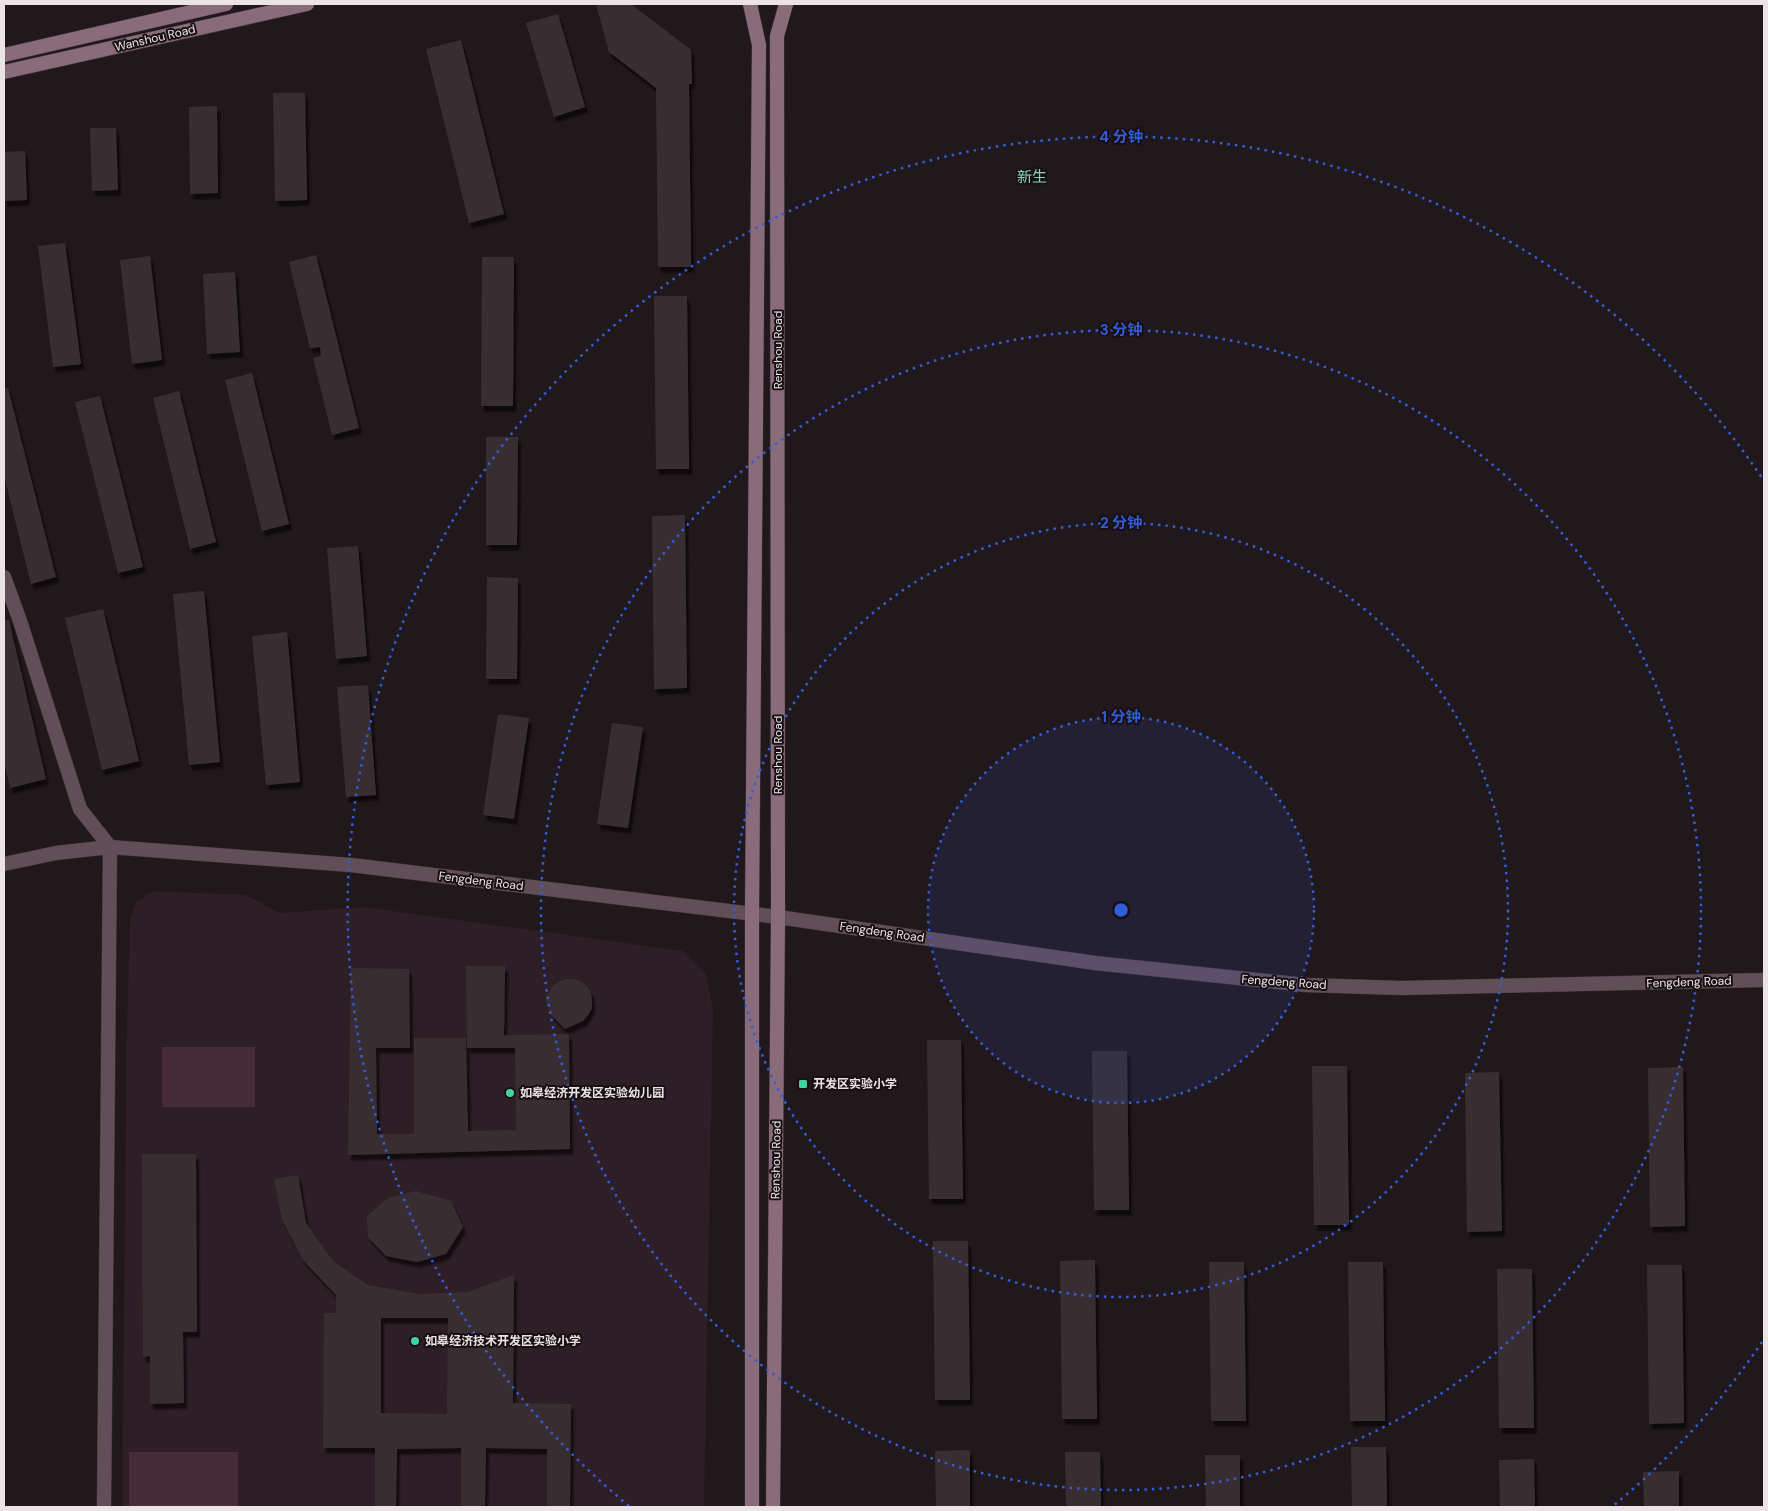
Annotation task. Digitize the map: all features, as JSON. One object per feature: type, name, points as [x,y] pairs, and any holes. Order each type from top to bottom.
[{"type":"main road","name":"Wanshou Road","points":[[4,54],[226,4]]},
{"type":"main road","name":"Wanshou Road","points":[[4,72],[307,4]]},
{"type":"main road","name":"Renshou Road","points":[[750,4],[759,45],[752,914],[752,1507]]},
{"type":"main road","name":"Renshou Road","points":[[773,1507],[778,917],[778,36],[786,4]]},
{"type":"street","points":[[4,577],[80,809],[110,847],[104,1507]]},
{"type":"street","name":"Fengdeng Road","points":[[4,864],[56,853],[110,847],[351,865],[778,917],[1095,963],[1306,985],[1441,988],[1764,980]]},
{"type":"shaded area","name":"如皋经济技术开发区实验小学","points":[[153,891],[246,895],[279,913],[364,907],[683,951],[706,974],[713,1010],[704,1507],[122,1507],[127,1028],[130,920],[136,902]]},
{"type":"shaded area","points":[[162,1047],[255,1047],[255,1107],[162,1107]]},
{"type":"shaded area","points":[[129,1452],[238,1452],[238,1507],[129,1507]]},
{"type":"building","points":[[596,4],[631,4],[691,50],[692,84],[689,84],[691,267],[658,267],[656,88],[609,52]]},
{"type":"building","points":[[558,14],[585,107],[554,117],[526,23]]},
{"type":"building","points":[[461,40],[504,214],[469,223],[426,49]]},
{"type":"building","points":[[273,93],[305,93],[307,200],[275,201]]},
{"type":"building","points":[[217,106],[218,193],[190,194],[189,107]]},
{"type":"building","points":[[90,128],[116,128],[118,190],[92,191]]},
{"type":"building","points":[[25,151],[27,200],[4,201],[4,152]]},
{"type":"building","points":[[65,243],[81,364],[53,367],[38,246]]},
{"type":"building","points":[[316,255],[359,428],[332,435],[313,358],[321,356],[320,347],[310,348],[289,262]]},
{"type":"building","points":[[150,256],[162,360],[132,364],[120,260]]},
{"type":"building","points":[[482,257],[514,257],[513,406],[481,406]]},
{"type":"building","points":[[235,272],[240,352],[207,354],[203,274]]},
{"type":"building","points":[[654,296],[687,296],[689,469],[656,469]]},
{"type":"building","points":[[252,373],[289,524],[262,531],[225,380]]},
{"type":"building","points":[[8,388],[56,577],[31,584],[4,475],[4,389]]},
{"type":"building","points":[[179,391],[216,542],[190,549],[153,398]]},
{"type":"building","points":[[100,396],[143,567],[118,573],[75,402]]},
{"type":"building","points":[[486,437],[518,437],[517,545],[486,545]]},
{"type":"building","points":[[685,515],[687,688],[654,689],[652,516]]},
{"type":"building","points":[[358,546],[367,656],[336,659],[327,548]]},
{"type":"building","points":[[487,577],[518,578],[517,679],[486,679]]},
{"type":"building","points":[[204,591],[220,762],[189,765],[173,594]]},
{"type":"building","points":[[103,609],[139,761],[102,770],[65,618]]},
{"type":"building","points":[[4,620],[9,620],[46,779],[10,788],[4,761]]},
{"type":"building","points":[[287,632],[300,782],[266,785],[252,636]]},
{"type":"building","points":[[368,685],[376,795],[346,797],[337,687]]},
{"type":"building","points":[[498,714],[529,718],[514,819],[483,815]]},
{"type":"building","points":[[612,723],[643,727],[628,828],[597,824]]},
{"type":"building","points":[[466,966],[505,966],[504,1035],[569,1034],[570,1149],[348,1155],[351,968],[409,969],[410,1048],[376,1048],[377,1134],[414,1134],[414,1038],[466,1038],[468,1131],[516,1130],[515,1048],[467,1048]]},
{"type":"building","points":[[565,979],[580,981],[587,986],[591,993],[592,1008],[583,1021],[565,1029],[551,1015],[546,1001],[552,987]]},
{"type":"building","points":[[927,1040],[961,1040],[963,1199],[929,1199]]},
{"type":"building","points":[[1092,1051],[1127,1051],[1129,1210],[1094,1210]]},
{"type":"building","points":[[1312,1066],[1347,1066],[1349,1225],[1314,1225]]},
{"type":"building","points":[[1683,1067],[1685,1226],[1650,1227],[1648,1068]]},
{"type":"building","points":[[1499,1072],[1502,1231],[1467,1232],[1465,1073]]},
{"type":"building","points":[[142,1154],[196,1154],[197,1332],[183,1332],[184,1403],[150,1404],[150,1356],[143,1357]]},
{"type":"building","points":[[298,1175],[306,1223],[334,1262],[368,1285],[419,1294],[468,1292],[514,1275],[513,1403],[571,1404],[570,1507],[547,1507],[547,1449],[486,1448],[485,1507],[461,1507],[461,1448],[397,1449],[396,1507],[375,1507],[375,1448],[323,1448],[324,1313],[336,1313],[336,1295],[303,1260],[282,1219],[274,1179]],"holes":[[[381,1318],[448,1318],[447,1414],[381,1413]]]},
{"type":"building","points":[[416,1191],[451,1201],[463,1227],[446,1254],[417,1262],[386,1256],[368,1237],[367,1216],[388,1198]]},
{"type":"building","points":[[933,1241],[968,1241],[970,1400],[935,1400]]},
{"type":"building","points":[[1095,1260],[1097,1419],[1062,1419],[1060,1261]]},
{"type":"building","points":[[1209,1262],[1244,1262],[1246,1421],[1211,1421]]},
{"type":"building","points":[[1348,1262],[1383,1262],[1385,1421],[1350,1421]]},
{"type":"building","points":[[1647,1265],[1682,1265],[1684,1423],[1649,1424]]},
{"type":"building","points":[[1497,1269],[1532,1269],[1534,1428],[1499,1428]]},
{"type":"building","points":[[1351,1447],[1386,1447],[1387,1507],[1352,1507]]},
{"type":"building","points":[[970,1450],[970,1507],[936,1507],[935,1451]]},
{"type":"building","points":[[1065,1452],[1100,1452],[1101,1507],[1066,1507]]},
{"type":"building","points":[[1205,1455],[1240,1455],[1240,1507],[1206,1507]]},
{"type":"building","points":[[1534,1459],[1535,1507],[1500,1507],[1499,1460]]},
{"type":"building","points":[[1679,1471],[1679,1507],[1644,1507],[1643,1472]]},
{"type":"place","name":"开发区实验小学","points":[[803,1084]]},
{"type":"place","name":"如皋经济开发区实验幼儿园","points":[[510,1093]]},
{"type":"place","name":"如皋经济技术开发区实验小学","points":[[415,1341]]},
{"type":"district","name":"新生","points":[[1032,177]]}]
